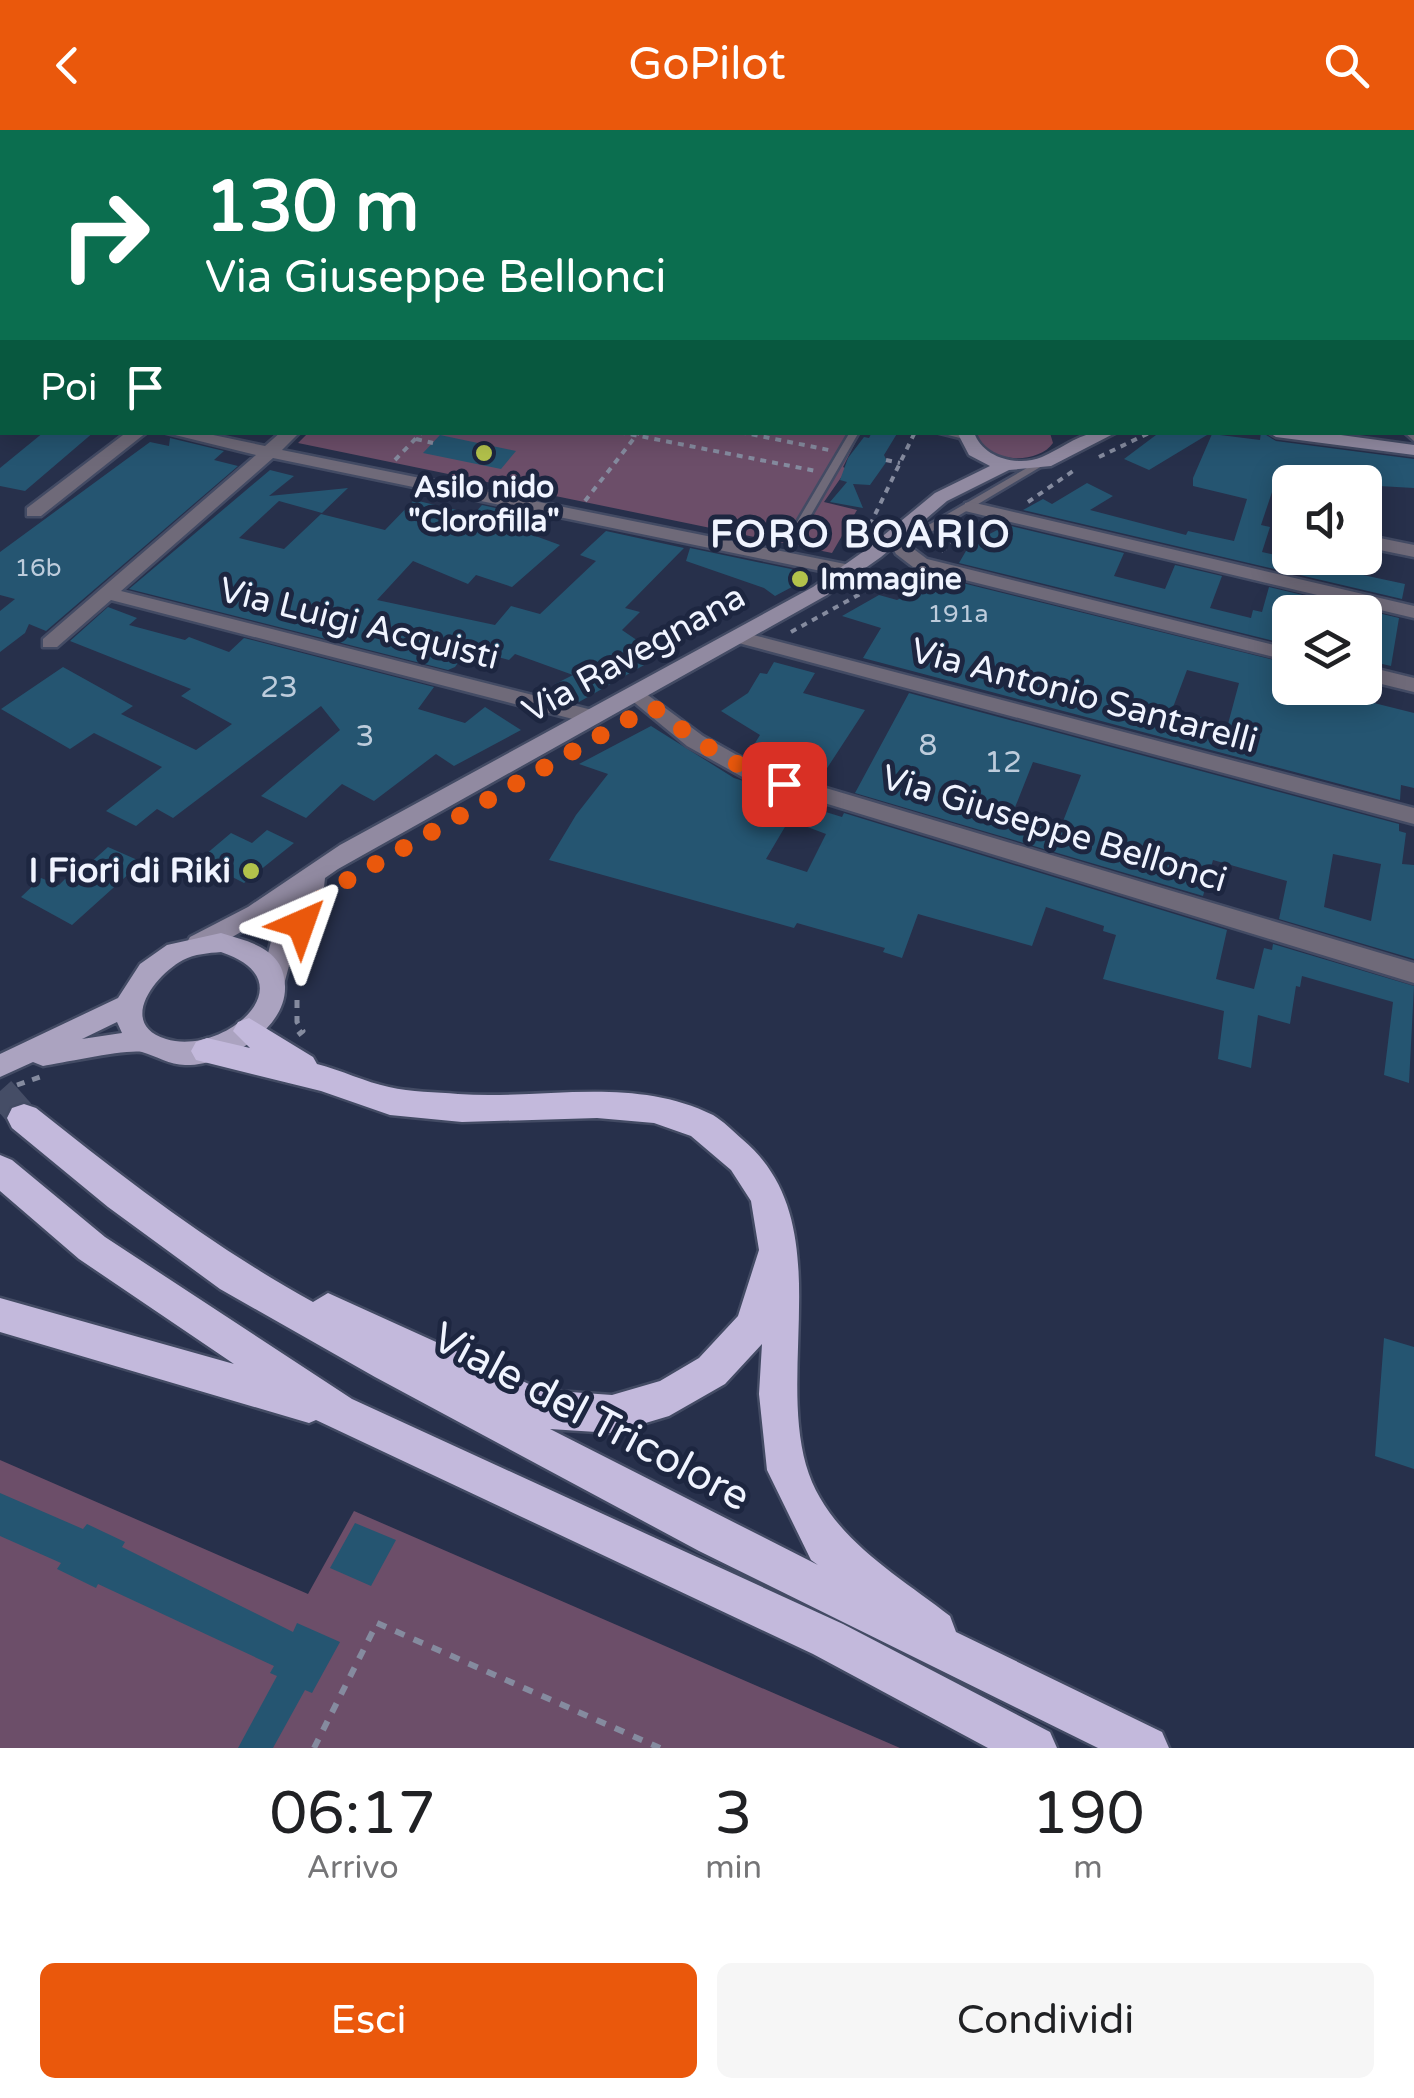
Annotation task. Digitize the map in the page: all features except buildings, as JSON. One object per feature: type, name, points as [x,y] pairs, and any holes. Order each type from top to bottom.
[{"type":"highway","points":[[249,1031],[321,1078]]},
{"type":"highway","points":[[207,1051],[321,1078],[390,1101],[462,1108],[597,1104],[654,1109],[702,1126],[744,1160],[768,1198],[778,1250],[782,1316],[780,1426],[786,1470],[800,1498],[826,1545],[985,1670]]},
{"type":"highway","name":"Viale del Tricolore","points":[[15,1082],[120,1196],[234,1277],[388,1364],[714,1536],[1146,1748]]},
{"type":"highway","points":[[0,1170],[92,1248],[338,1412]]},
{"type":"highway","points":[[234,1277],[309,1300],[540,1408],[612,1414],[670,1397],[712,1371],[754,1326],[778,1250]]},
{"type":"highway","points":[[0,1315],[338,1412],[828,1638],[1034,1748]]},
{"type":"main road","points":[[966,438],[982,456],[1007,464],[1042,463],[1062,441],[1094,435]]},
{"type":"main road","points":[[1299,435],[1414,450]]},
{"type":"main road","name":"Via Ravegnana","points":[[941,498],[958,470],[966,438]]},
{"type":"main road","name":"Via Ravegnana","points":[[199,944],[237,929],[278,896],[348,851],[738,638],[850,571],[941,498],[1007,464]]},
{"type":"main road","name":"Via Ravegnana","points":[[286,988],[292,908],[348,851]]},
{"type":"main road","points":[[221,942],[258,953],[286,988],[273,998],[249,1031],[207,1051],[171,1052],[142,1041],[128,1019],[133,989],[152,967],[178,950],[199,944],[221,942]]},
{"type":"main road","points":[[15,1082],[128,1005]]},
{"type":"main road","points":[[15,1082],[142,1041]]},
{"type":"street","points":[[34,512],[135,435]]},
{"type":"street","points":[[188,435],[850,571]]},
{"type":"street","points":[[50,643],[288,435]]},
{"type":"street","points":[[970,507],[1414,612]]},
{"type":"street","points":[[895,535],[903,550],[920,563],[1272,651]]},
{"type":"street","points":[[1382,544],[1414,551]]},
{"type":"street","name":"Via Luigi Acquisti","points":[[110,594],[592,717]]},
{"type":"street","name":"Via Antonio Santarelli","points":[[738,638],[1414,816]]},
{"type":"street","points":[[1382,677],[1414,685]]},
{"type":"street","name":"Via Giuseppe Bellonci","points":[[637,694],[695,741],[754,774],[1414,972]]},
{"type":"lane","points":[[795,534],[852,435]]},
{"type":"lane","points":[[895,535],[922,532],[1042,463]]},
{"type":"path","points":[[392,462],[419,435]]},
{"type":"path","points":[[576,512],[636,435]]},
{"type":"path","points":[[642,435],[829,474]]},
{"type":"path","points":[[755,435],[842,452]]},
{"type":"path","points":[[870,525],[914,435]]},
{"type":"path","points":[[1098,458],[1145,435]]},
{"type":"path","points":[[416,439],[433,442]]},
{"type":"path","points":[[886,460],[900,463]]},
{"type":"path","points":[[765,646],[1055,487],[1082,465]]},
{"type":"path","points":[[278,1050],[303,1032],[286,988]]},
{"type":"path","points":[[15,1082],[46,1075]]},
{"type":"path","points":[[314,1748],[377,1623],[660,1748]]},
{"type":"shaded area","points":[[306,435],[859,435],[843,467],[847,469],[824,502],[857,510],[832,553],[298,443]]},
{"type":"shaded area","points":[[978,435],[1051,435],[1053,443],[1035,455],[1011,458],[981,443]]},
{"type":"shaded area","points":[[0,1460],[308,1594],[354,1511],[900,1748],[0,1748]]},
{"type":"tunnel","points":[[0,1091],[24,1118]]},
{"type":"place","name":"Asilo nido \"Clorofilla\"","points":[[484,453]]},
{"type":"place","name":"Immagine","points":[[800,579]]},
{"type":"place","name":"I Fiori di Riki","points":[[251,871]]},
{"type":"district","name":"FORO BOARIO","points":[[861,535]]},
{"type":"route","points":[[301,924],[323,896],[344,882],[652,706],[695,741],[754,774],[784,784]]}]
